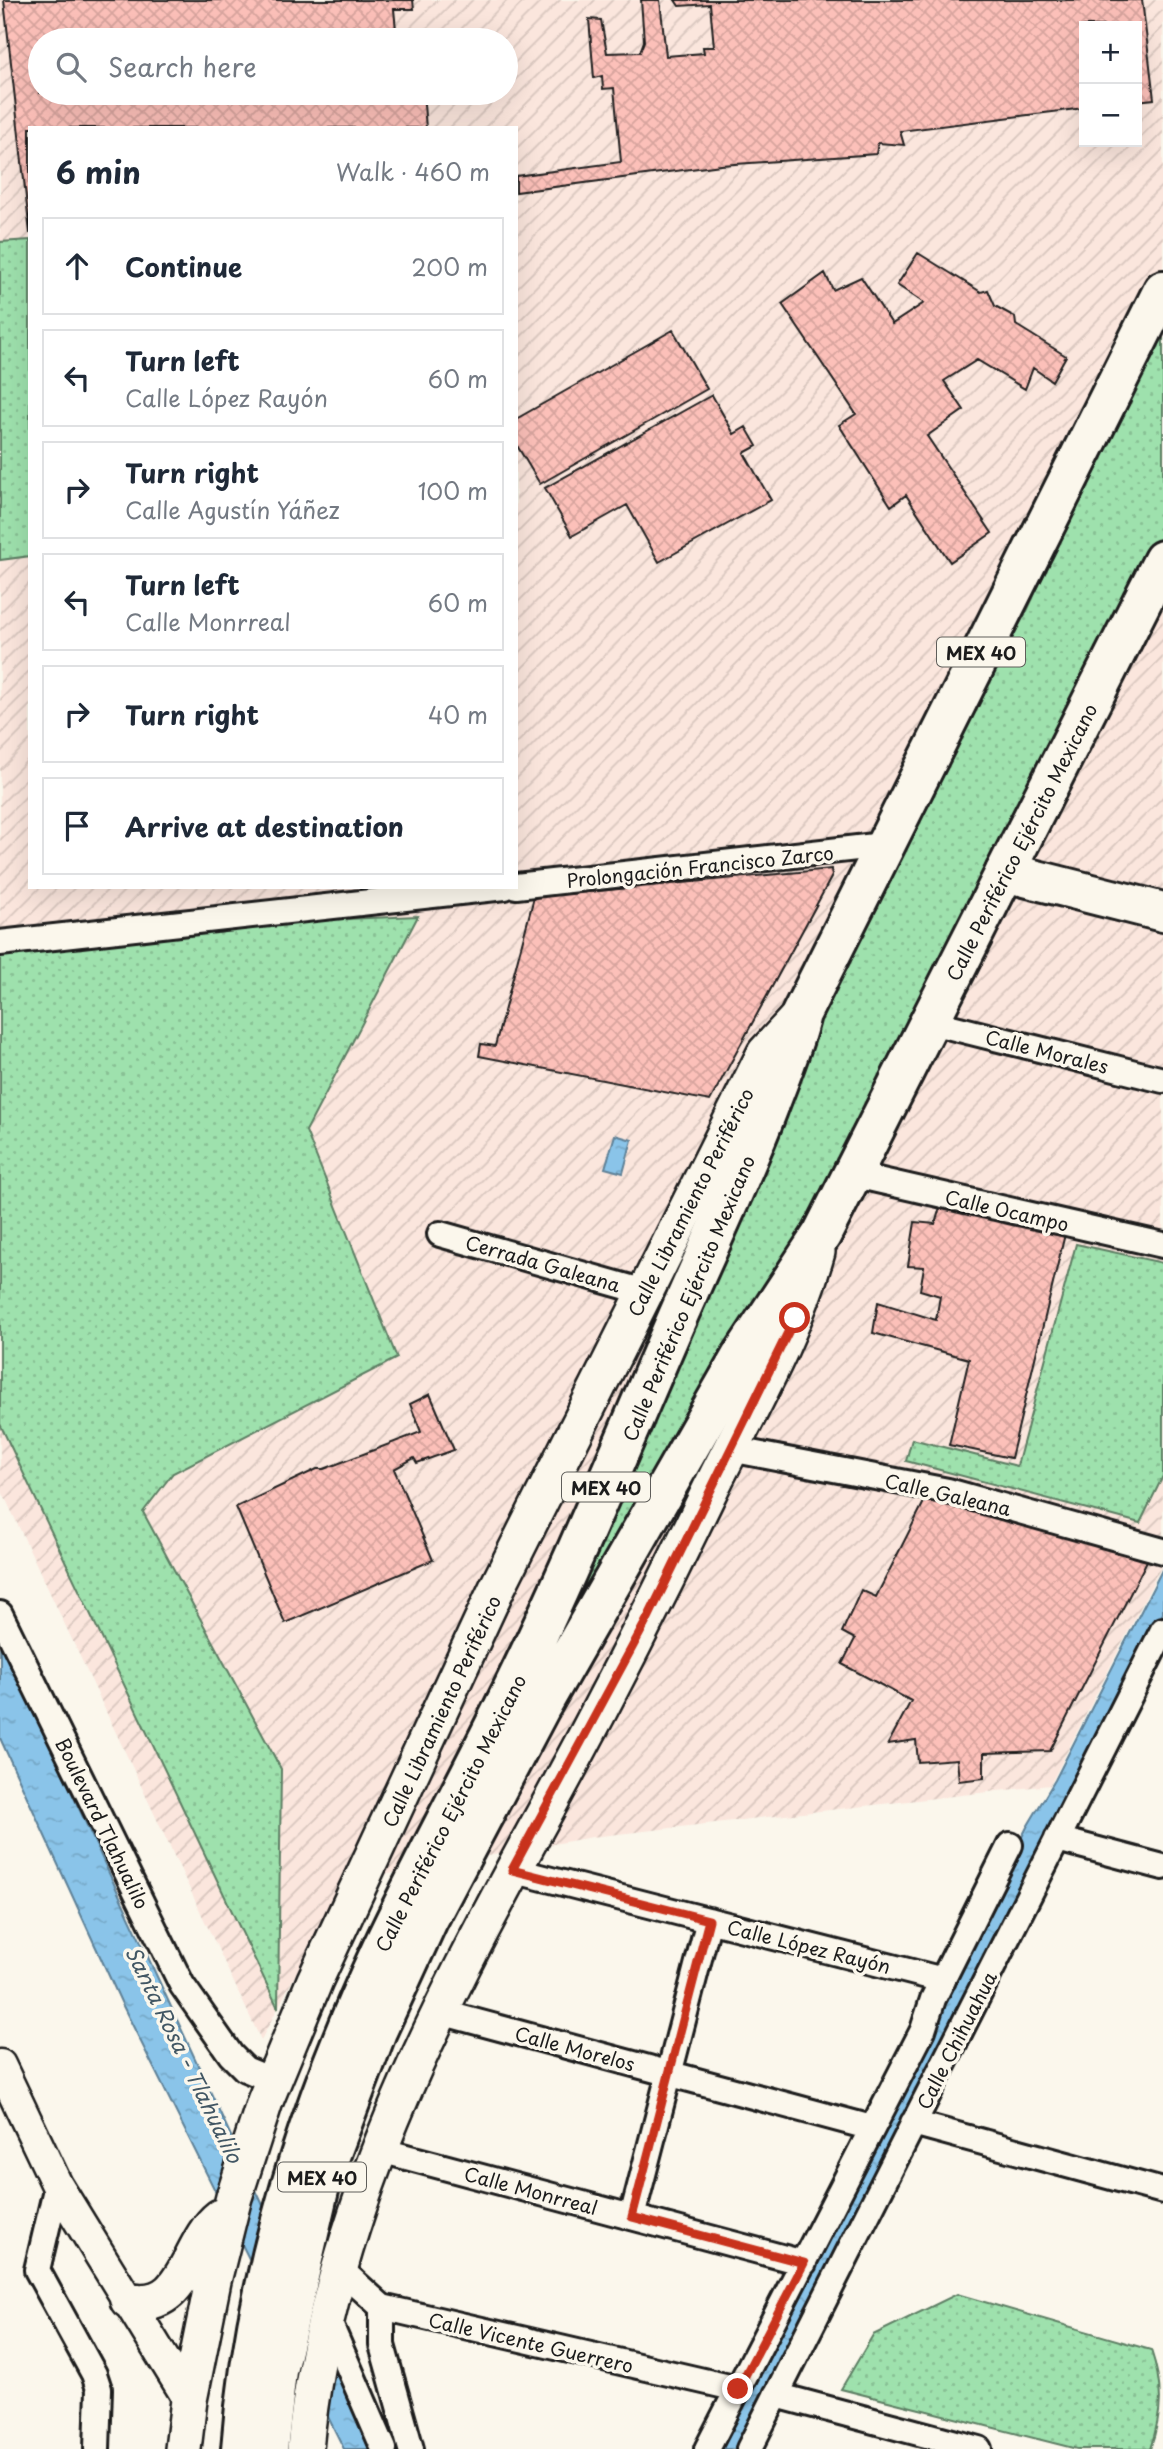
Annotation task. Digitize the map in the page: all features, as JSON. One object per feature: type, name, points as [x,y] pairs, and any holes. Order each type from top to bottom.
[{"type":"main road","name":"Calle Periférico Ejército Mexicano","points":[[241,2449],[252,2350],[280,2222],[312,2116],[382,1948],[579,1551],[674,1325],[748,1162],[788,1064],[801,1014],[1163,290]]},
{"type":"main road","name":"Calle Periférico Ejército Mexicano","points":[[268,2449],[277,2371],[322,2177],[377,2031],[428,1920],[527,1732],[741,1357],[822,1234],[1163,560]]},
{"type":"main road","points":[[1005,872],[1163,912]]},
{"type":"main road","name":"Calle Libramiento Periférico","points":[[183,2449],[189,2400],[233,2203],[269,2091],[315,1980],[497,1588],[765,1053],[801,1014]]},
{"type":"main road","name":"MEX 40","points":[[305,2449],[315,2368],[338,2267],[380,2150],[440,2012],[512,1870],[649,1616],[795,1318],[822,1234]]},
{"type":"main road","points":[[128,2300],[140,2303],[170,2292],[182,2278],[211,2224],[233,2203]]},
{"type":"street","name":"Prolongación Francisco Zarco","points":[[518,886],[884,845]]},
{"type":"street","points":[[0,943],[487,889]]},
{"type":"street","name":"Calle Morales","points":[[931,1022],[1163,1080]]},
{"type":"street","name":"Calle Ocampo","points":[[851,1174],[1163,1245]]},
{"type":"street","name":"Cerrada Galeana","points":[[440,1234],[645,1292]]},
{"type":"street","name":"Calle Galeana","points":[[730,1449],[948,1491],[1159,1550]]},
{"type":"street","name":"Boulevard Tlahualilo","points":[[0,1614],[182,1985],[244,2069],[269,2091]]},
{"type":"street","name":"Calle Chihuahua","points":[[749,2449],[1163,1630]]},
{"type":"street","points":[[1057,1839],[1163,1867]]},
{"type":"street","points":[[706,2449],[923,2030],[943,1980],[1010,1845]]},
{"type":"street","name":"Calle López Rayón","points":[[512,1870],[943,1980]]},
{"type":"street","points":[[632,2217],[709,1920]]},
{"type":"street","name":"Calle Morelos","points":[[440,2012],[872,2128]]},
{"type":"street","points":[[0,2065],[57,2185],[189,2400]]},
{"type":"street","points":[[914,2123],[1163,2191]]},
{"type":"street","name":"Calle Monrreal","points":[[380,2150],[804,2263]]},
{"type":"street","points":[[57,2185],[37,2270],[94,2374],[99,2389],[97,2449]]},
{"type":"street","points":[[338,2267],[382,2308],[382,2345],[411,2449]]},
{"type":"street","name":"Calle Vicente Guerrero","points":[[382,2308],[738,2389]]},
{"type":"street","points":[[326,2316],[384,2449]]},
{"type":"street","points":[[776,2395],[979,2449]]},
{"type":"shaded area","points":[[0,0],[1163,0],[1163,1563],[1050,1785],[592,1837],[344,1882],[261,2040],[0,1487]]},
{"type":"green space","points":[[28,240],[28,556],[0,560],[0,242]]},
{"type":"green space","points":[[1163,313],[1163,581],[515,1747],[585,1559],[791,1072],[940,763],[1027,611]]},
{"type":"green space","points":[[418,916],[306,1131],[397,1358],[173,1473],[143,1512],[281,1769],[278,2008],[0,1424],[0,933]]},
{"type":"green space","points":[[1076,1244],[1163,1263],[1163,1476],[1140,1523],[906,1461],[912,1439],[1017,1466]]},
{"type":"green space","points":[[957,2294],[1151,2350],[1158,2375],[1160,2399],[1150,2449],[1077,2449],[841,2389],[873,2335]]},
{"type":"water","points":[[615,1135],[632,1140],[623,1173],[605,1168]]},
{"type":"water","points":[[1163,1568],[1163,1613],[742,2449],[711,2449],[1027,1827],[1055,1780]]},
{"type":"water","name":"Santa Rosa - Tlahualilo","points":[[0,1638],[376,2449],[344,2449],[121,2002],[0,1738]]},
{"type":"building","points":[[4,0],[413,0],[414,9],[394,9],[396,28],[28,28],[28,105],[424,105],[426,126],[28,126],[28,216]]},
{"type":"building","points":[[641,0],[660,0],[666,56],[704,53],[703,47],[714,47],[710,4],[679,6],[675,0],[1142,0],[1154,99],[1142,100],[1142,21],[1079,21],[1079,109],[900,131],[904,145],[878,143],[876,154],[721,165],[518,192],[518,176],[621,162],[614,88],[603,89],[602,76],[594,78],[589,19],[601,20],[607,53],[640,52],[644,41]]},
{"type":"building","points":[[918,253],[981,292],[988,290],[995,306],[1015,317],[1016,325],[1066,356],[1052,381],[1033,368],[1025,389],[977,360],[944,381],[964,410],[927,436],[992,533],[950,562],[906,495],[891,506],[839,425],[856,414],[782,304],[825,273],[833,290],[861,277],[892,324],[924,303],[897,285]]},
{"type":"building","points":[[673,330],[707,389],[540,484],[518,447],[518,418]]},
{"type":"building","points":[[712,395],[734,434],[746,427],[757,446],[744,453],[771,500],[659,562],[627,505],[572,536],[545,488]]},
{"type":"building","points":[[831,869],[832,876],[710,1101],[479,1056],[481,1044],[495,1046],[534,897]]},
{"type":"building","points":[[941,1204],[1065,1234],[1011,1458],[949,1445],[969,1359],[873,1333],[878,1302],[936,1320],[940,1296],[920,1290],[924,1267],[908,1266],[915,1222],[935,1224]]},
{"type":"building","points":[[430,1394],[454,1450],[417,1463],[414,1458],[394,1469],[433,1560],[285,1623],[236,1507],[317,1469],[324,1469],[421,1432],[410,1404]]},
{"type":"building","points":[[928,1494],[1152,1551],[1050,1751],[984,1753],[984,1778],[959,1781],[957,1759],[918,1762],[916,1740],[888,1744],[911,1701],[842,1664],[855,1639],[842,1632],[861,1590],[876,1597]]},
{"type":"route","points":[[738,2389],[804,2263],[632,2217],[709,1920],[512,1870],[649,1616],[795,1318]]}]
